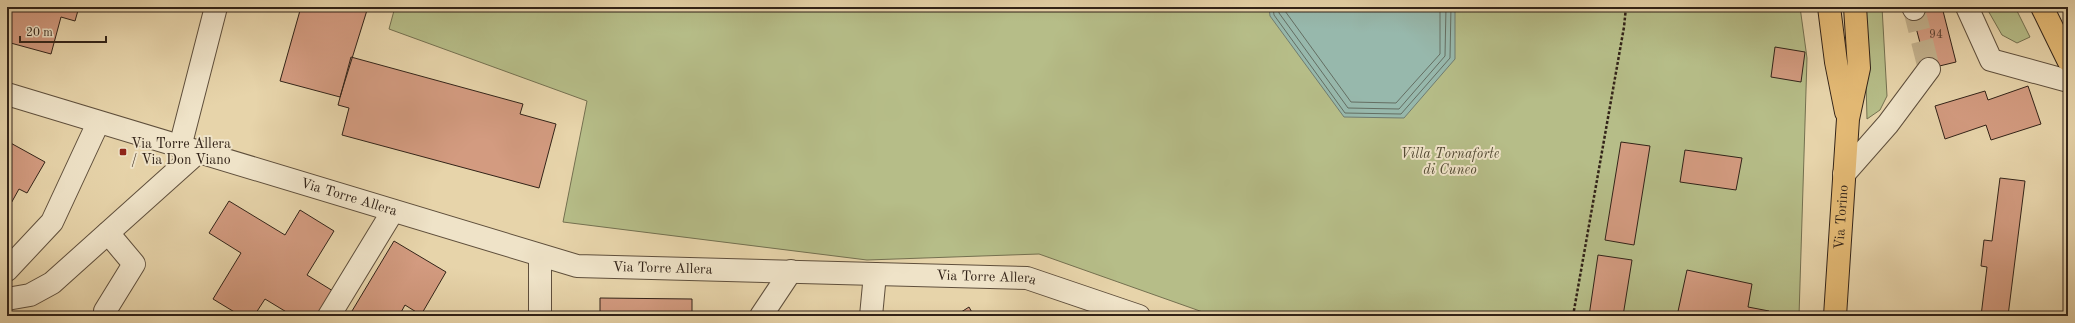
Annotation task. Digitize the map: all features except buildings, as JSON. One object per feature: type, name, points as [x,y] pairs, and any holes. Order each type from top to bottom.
[{"type":"main road","name":"Via Torino","points":[[1829,7],[1836,62],[1848,119]]},
{"type":"main road","name":"Via Torino","points":[[1835,316],[1848,119],[1859,68],[1855,7]]},
{"type":"main road","points":[[2042,7],[2068,60]]},
{"type":"street","points":[[7,299],[30,295],[52,283],[108,233],[189,150],[216,7]]},
{"type":"street","points":[[1967,7],[1991,60],[2068,81]]},
{"type":"street","points":[[1844,174],[1888,124],[1929,68]]},
{"type":"street","name":"Via Torre Allera","points":[[7,94],[98,123],[577,266],[1026,278],[1138,316]]},
{"type":"street","points":[[7,270],[52,222],[98,123]]},
{"type":"street","points":[[329,316],[393,211]]},
{"type":"street","points":[[105,311],[134,264],[108,233]]},
{"type":"street","points":[[540,256],[540,316]]},
{"type":"street","points":[[761,316],[791,272]]},
{"type":"street","points":[[871,316],[875,274]]},
{"type":"path","points":[[1573,316],[1624,27],[1626,7]]},
{"type":"green space","name":"Villa Tornaforte di Cuneo","points":[[395,7],[1800,7],[1807,58],[1799,316],[1214,316],[1039,254],[867,260],[563,222],[587,101],[389,29]]},
{"type":"green space","points":[[1864,7],[1882,7],[1887,96],[1880,110],[1867,119]]},
{"type":"green space","points":[[1986,7],[2015,7],[2030,37],[2017,43],[2002,35]]},
{"type":"water","points":[[1269,7],[1455,7],[1455,59],[1404,118],[1344,117],[1270,16]]},
{"type":"tunnel","points":[[1914,9],[1929,69]]},
{"type":"place","name":"Via Torre Allera / Via Don Viano","points":[[123,152]]}]
